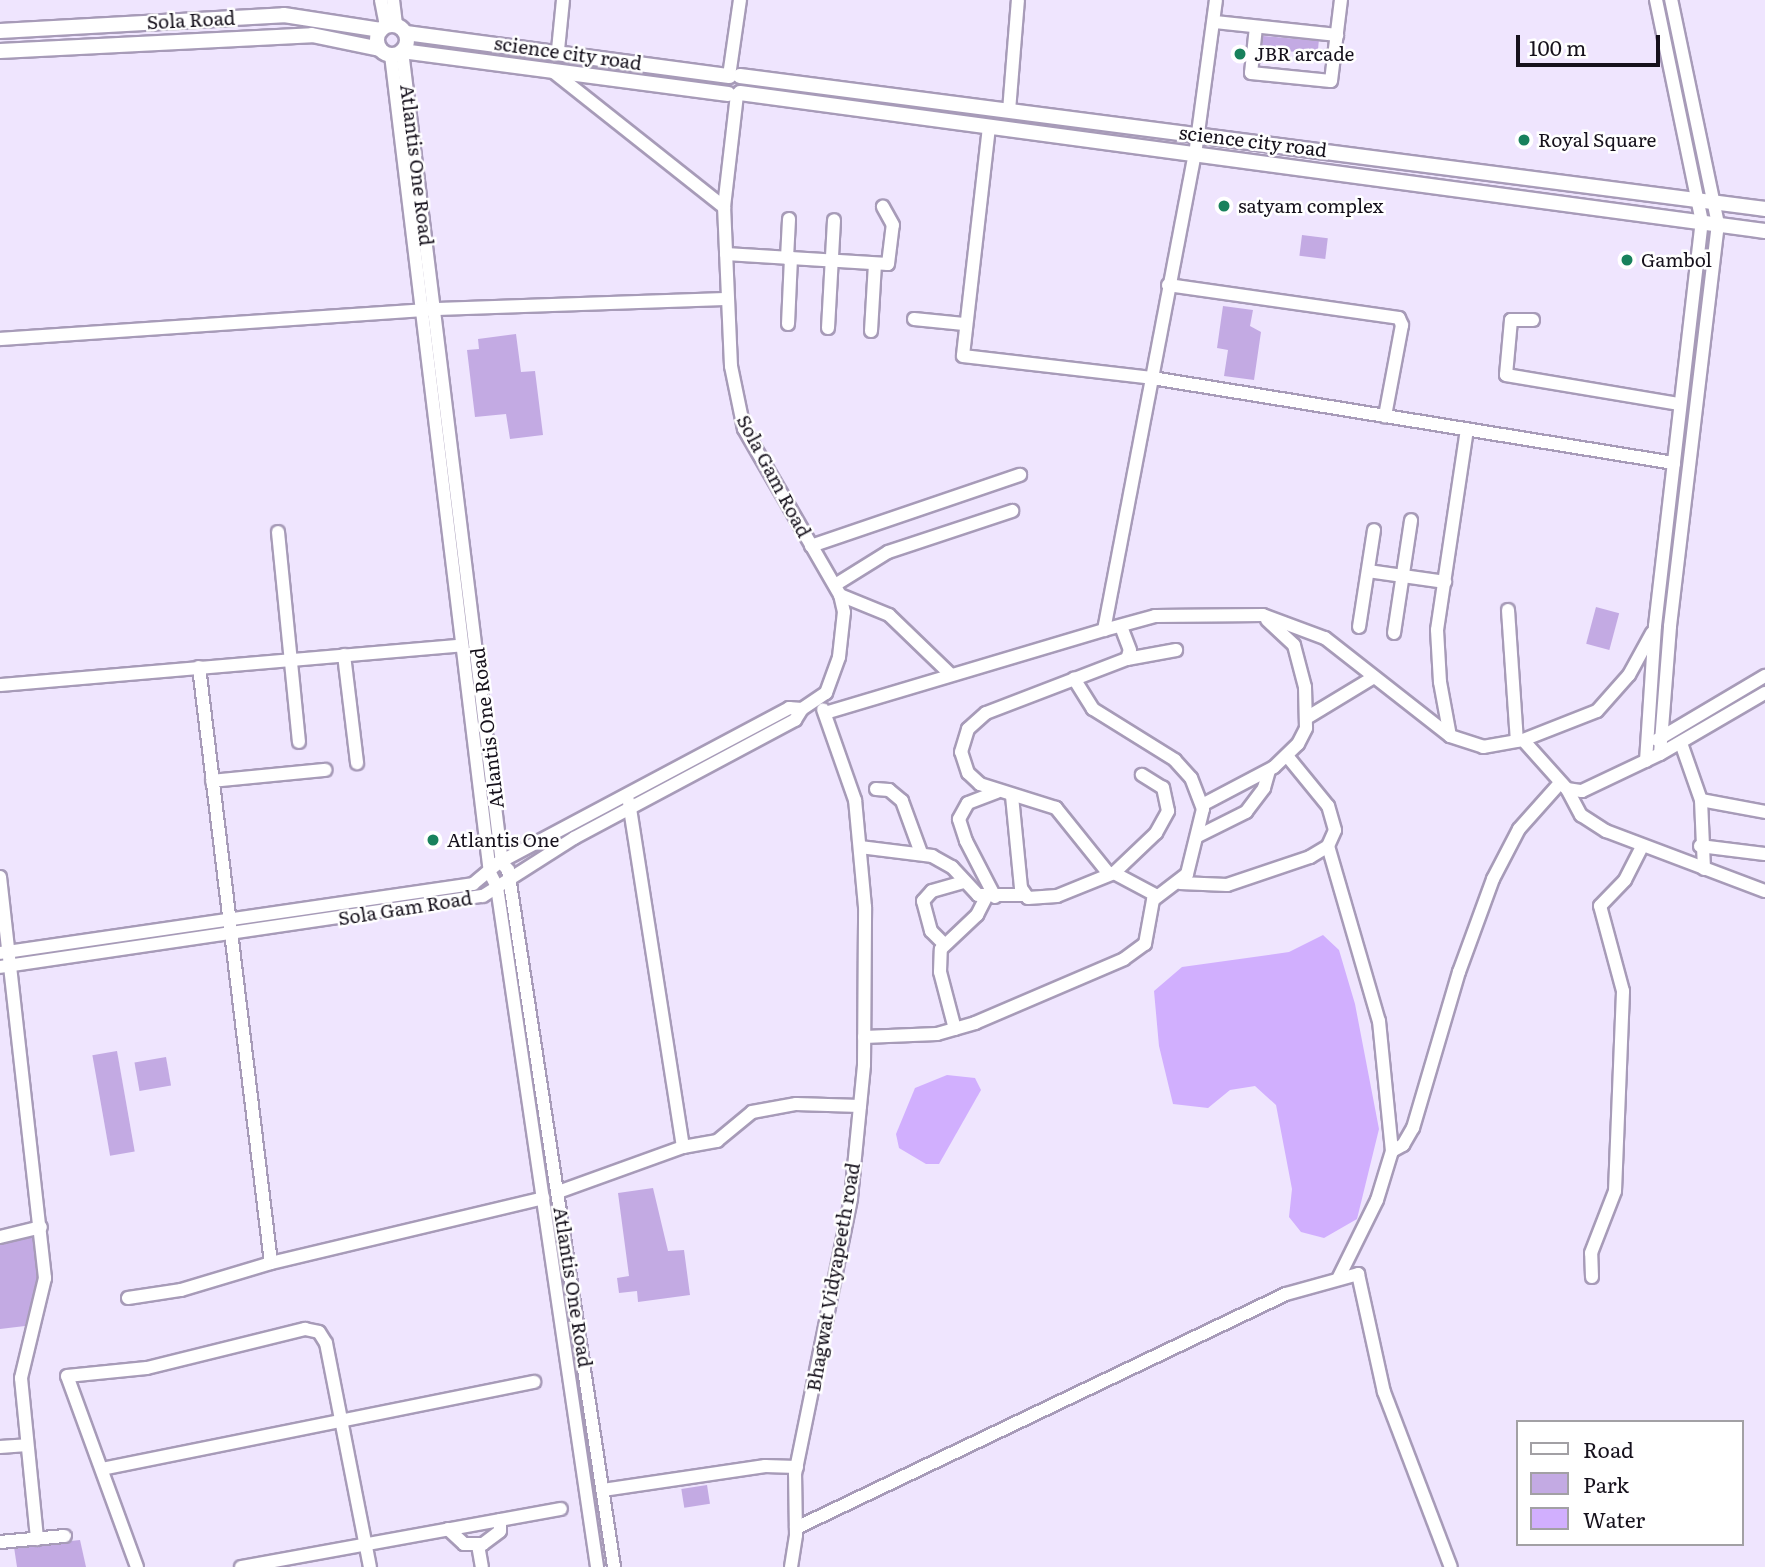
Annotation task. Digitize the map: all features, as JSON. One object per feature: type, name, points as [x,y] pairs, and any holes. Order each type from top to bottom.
[{"type":"main road","name":"Sola Road","points":[[0,31],[284,15],[392,29]]},
{"type":"main road","name":"science city road","points":[[392,29],[1765,209]]},
{"type":"main road","points":[[391,52],[392,29]]},
{"type":"main road","points":[[391,52],[392,29]]},
{"type":"main road","name":"Sola Road","points":[[0,51],[312,35],[391,52],[547,67],[1765,231]]},
{"type":"main road","points":[[735,76],[745,85],[735,94]]},
{"type":"street","points":[[381,0],[392,29]]},
{"type":"street","points":[[392,29],[393,0]]},
{"type":"street","points":[[558,50],[563,0]]},
{"type":"street","points":[[735,76],[740,0]]},
{"type":"street","points":[[1009,111],[1018,0]]},
{"type":"street","points":[[1104,630],[1195,155],[1216,0]]},
{"type":"street","points":[[1256,27],[1251,73],[1331,81],[1340,0]]},
{"type":"street","points":[[1646,761],[1655,626],[1702,222],[1656,0]]},
{"type":"street","points":[[1660,754],[1718,224],[1671,0]]},
{"type":"street","points":[[1215,22],[1337,36]]},
{"type":"street","name":"Atlantis One Road","points":[[391,52],[436,310],[502,863],[502,882],[543,1198],[597,1567]]},
{"type":"street","name":"Atlantis One Road","points":[[391,52],[418,311],[490,873],[502,882],[558,1192],[614,1567]]},
{"type":"street","points":[[547,67],[724,207]]},
{"type":"street","name":"Sola Gam Road","points":[[5,965],[228,935],[483,896],[629,802],[789,708],[802,709],[819,699],[830,685],[839,657],[844,612],[838,590],[740,419],[726,299],[724,207],[735,94]]},
{"type":"street","points":[[989,127],[964,324],[963,356],[1152,378],[1674,463]]},
{"type":"street","points":[[726,254],[875,264],[890,261],[892,222],[883,207]]},
{"type":"street","points":[[788,324],[789,219]]},
{"type":"street","points":[[828,328],[834,220]]},
{"type":"street","points":[[871,331],[875,264]]},
{"type":"street","points":[[1168,285],[1399,318],[1402,325],[1385,416]]},
{"type":"street","points":[[0,339],[436,310],[726,299]]},
{"type":"street","points":[[914,318],[964,324]]},
{"type":"street","points":[[1533,320],[1511,320],[1504,371],[1508,376],[1680,404]]},
{"type":"street","points":[[1450,737],[1437,655],[1467,429]]},
{"type":"street","points":[[811,546],[1020,475]]},
{"type":"street","points":[[950,674],[889,615],[838,590],[888,552],[1012,511]]},
{"type":"street","points":[[1394,633],[1411,520]]},
{"type":"street","points":[[1359,627],[1374,530]]},
{"type":"street","points":[[278,532],[299,742]]},
{"type":"street","points":[[1368,571],[1445,582]]},
{"type":"street","points":[[1508,610],[1520,740],[1589,822],[1642,846],[1765,891]]},
{"type":"street","points":[[825,713],[950,674],[1155,616],[1263,615],[1325,638],[1450,737],[1483,747],[1520,740],[1597,711],[1629,675],[1655,626]]},
{"type":"street","points":[[1202,805],[1269,771],[1288,757],[1298,744],[1308,717],[1294,645],[1263,615]]},
{"type":"street","points":[[1121,627],[1130,650],[1127,659]]},
{"type":"street","points":[[0,685],[462,645]]},
{"type":"street","points":[[1157,896],[1112,874],[1056,808],[1037,799],[997,792],[968,773],[961,752],[968,729],[986,713],[1127,659],[1176,650]]},
{"type":"street","points":[[344,655],[357,763]]},
{"type":"street","points":[[199,667],[226,919],[271,1263]]},
{"type":"street","points":[[1647,745],[1765,676]]},
{"type":"street","points":[[1308,717],[1374,677]]},
{"type":"street","points":[[1074,679],[1093,709],[1184,768],[1202,805],[1198,836],[1180,883]]},
{"type":"street","points":[[1392,1151],[1403,1145],[1413,1128],[1455,984],[1493,879],[1519,829],[1568,794],[1582,791],[1660,754],[1765,694]]},
{"type":"street","name":"Bhagwat Vidyapeeth road","points":[[791,1567],[796,1528],[797,1467],[851,1198],[864,1037],[865,907],[856,800],[819,699]]},
{"type":"street","points":[[1681,743],[1701,800],[1700,846],[1703,869]]},
{"type":"street","points":[[864,1037],[905,1037],[955,1029],[1130,955],[1145,944],[1157,896],[1180,883],[1227,885],[1310,857],[1328,846],[1335,830],[1328,806],[1288,757]]},
{"type":"street","points":[[212,780],[325,770]]},
{"type":"street","points":[[1198,836],[1246,813],[1264,788],[1269,771]]},
{"type":"street","points":[[860,846],[921,853],[945,862],[963,881],[991,897],[1057,896],[1112,874],[1156,833],[1168,811],[1163,788],[1142,775]]},
{"type":"street","points":[[876,789],[889,790],[902,800],[921,853]]},
{"type":"street","points":[[991,897],[959,819],[968,803],[997,792]]},
{"type":"street","points":[[1012,796],[1025,895]]},
{"type":"street","points":[[1701,800],[1765,812]]},
{"type":"street","points":[[629,802],[683,1147]]},
{"type":"street","name":"Sola Gam Road","points":[[5,951],[473,884],[502,863],[629,802]]},
{"type":"street","points":[[1328,846],[1376,1006],[1392,1151],[1377,1200],[1339,1277]]},
{"type":"street","points":[[1592,1277],[1591,1253],[1615,1191],[1623,991],[1600,906],[1625,880],[1642,846]]},
{"type":"street","points":[[1700,846],[1765,854]]},
{"type":"street","points":[[0,877],[5,965],[41,1227],[45,1278],[21,1378],[37,1539]]},
{"type":"street","points":[[943,943],[931,931],[922,901],[932,891],[963,881]]},
{"type":"street","points":[[955,1029],[940,972],[943,943],[977,915],[991,897]]},
{"type":"street","points":[[558,1192],[683,1147],[717,1141],[752,1112],[796,1104],[860,1106]]},
{"type":"street","points":[[128,1298],[181,1290],[271,1263],[543,1198]]},
{"type":"street","points":[[0,1237],[41,1227]]},
{"type":"street","points":[[796,1528],[1286,1294],[1339,1277],[1358,1274],[1384,1392],[1451,1567]]},
{"type":"street","points":[[137,1567],[67,1376],[146,1368],[305,1329],[319,1332],[326,1343],[370,1567]]},
{"type":"street","points":[[102,1469],[534,1382]]},
{"type":"street","points":[[0,1447],[27,1445]]},
{"type":"street","points":[[603,1489],[765,1466],[797,1467]]},
{"type":"street","points":[[240,1567],[561,1509]]},
{"type":"street","points":[[448,1529],[464,1544],[478,1545],[492,1539],[500,1520]]},
{"type":"street","points":[[0,1542],[65,1536]]},
{"type":"street","points":[[478,1545],[482,1567]]},
{"type":"green space","points":[[1263,36],[1319,41],[1318,54],[1262,49]]},
{"type":"green space","points":[[1302,235],[1328,238],[1325,259],[1299,256]]},
{"type":"green space","points":[[1223,306],[1253,310],[1250,326],[1261,332],[1254,380],[1224,376],[1228,350],[1217,348]]},
{"type":"green space","points":[[516,334],[521,372],[535,371],[543,435],[510,439],[506,414],[475,417],[467,350],[479,349],[478,339]]},
{"type":"green space","points":[[1596,607],[1619,613],[1609,650],[1586,644]]},
{"type":"green space","points":[[117,1051],[135,1151],[110,1156],[92,1055]]},
{"type":"green space","points":[[166,1057],[171,1086],[140,1091],[134,1063]]},
{"type":"green space","points":[[653,1188],[668,1251],[684,1250],[690,1295],[638,1302],[637,1291],[619,1293],[617,1278],[629,1276],[618,1193]]},
{"type":"green space","points":[[35,1236],[38,1277],[25,1326],[0,1329],[0,1243]]},
{"type":"green space","points":[[707,1485],[710,1504],[684,1508],[681,1489]]},
{"type":"green space","points":[[80,1540],[86,1567],[17,1567],[14,1547]]},
{"type":"water","points":[[1323,935],[1339,950],[1355,1004],[1379,1129],[1357,1219],[1324,1238],[1301,1232],[1289,1217],[1292,1189],[1276,1105],[1255,1086],[1230,1090],[1208,1108],[1173,1104],[1159,1046],[1154,991],[1182,967],[1289,952]]},
{"type":"water","points":[[947,1075],[975,1078],[981,1090],[939,1164],[926,1164],[899,1148],[896,1134],[915,1088]]},
{"type":"place","name":"JBR arcade","points":[[1240,54]]},
{"type":"place","name":"Royal Square","points":[[1524,140]]},
{"type":"place","name":"satyam complex","points":[[1224,206]]},
{"type":"place","name":"Gambol","points":[[1627,260]]},
{"type":"place","name":"Atlantis One","points":[[433,840]]}]
